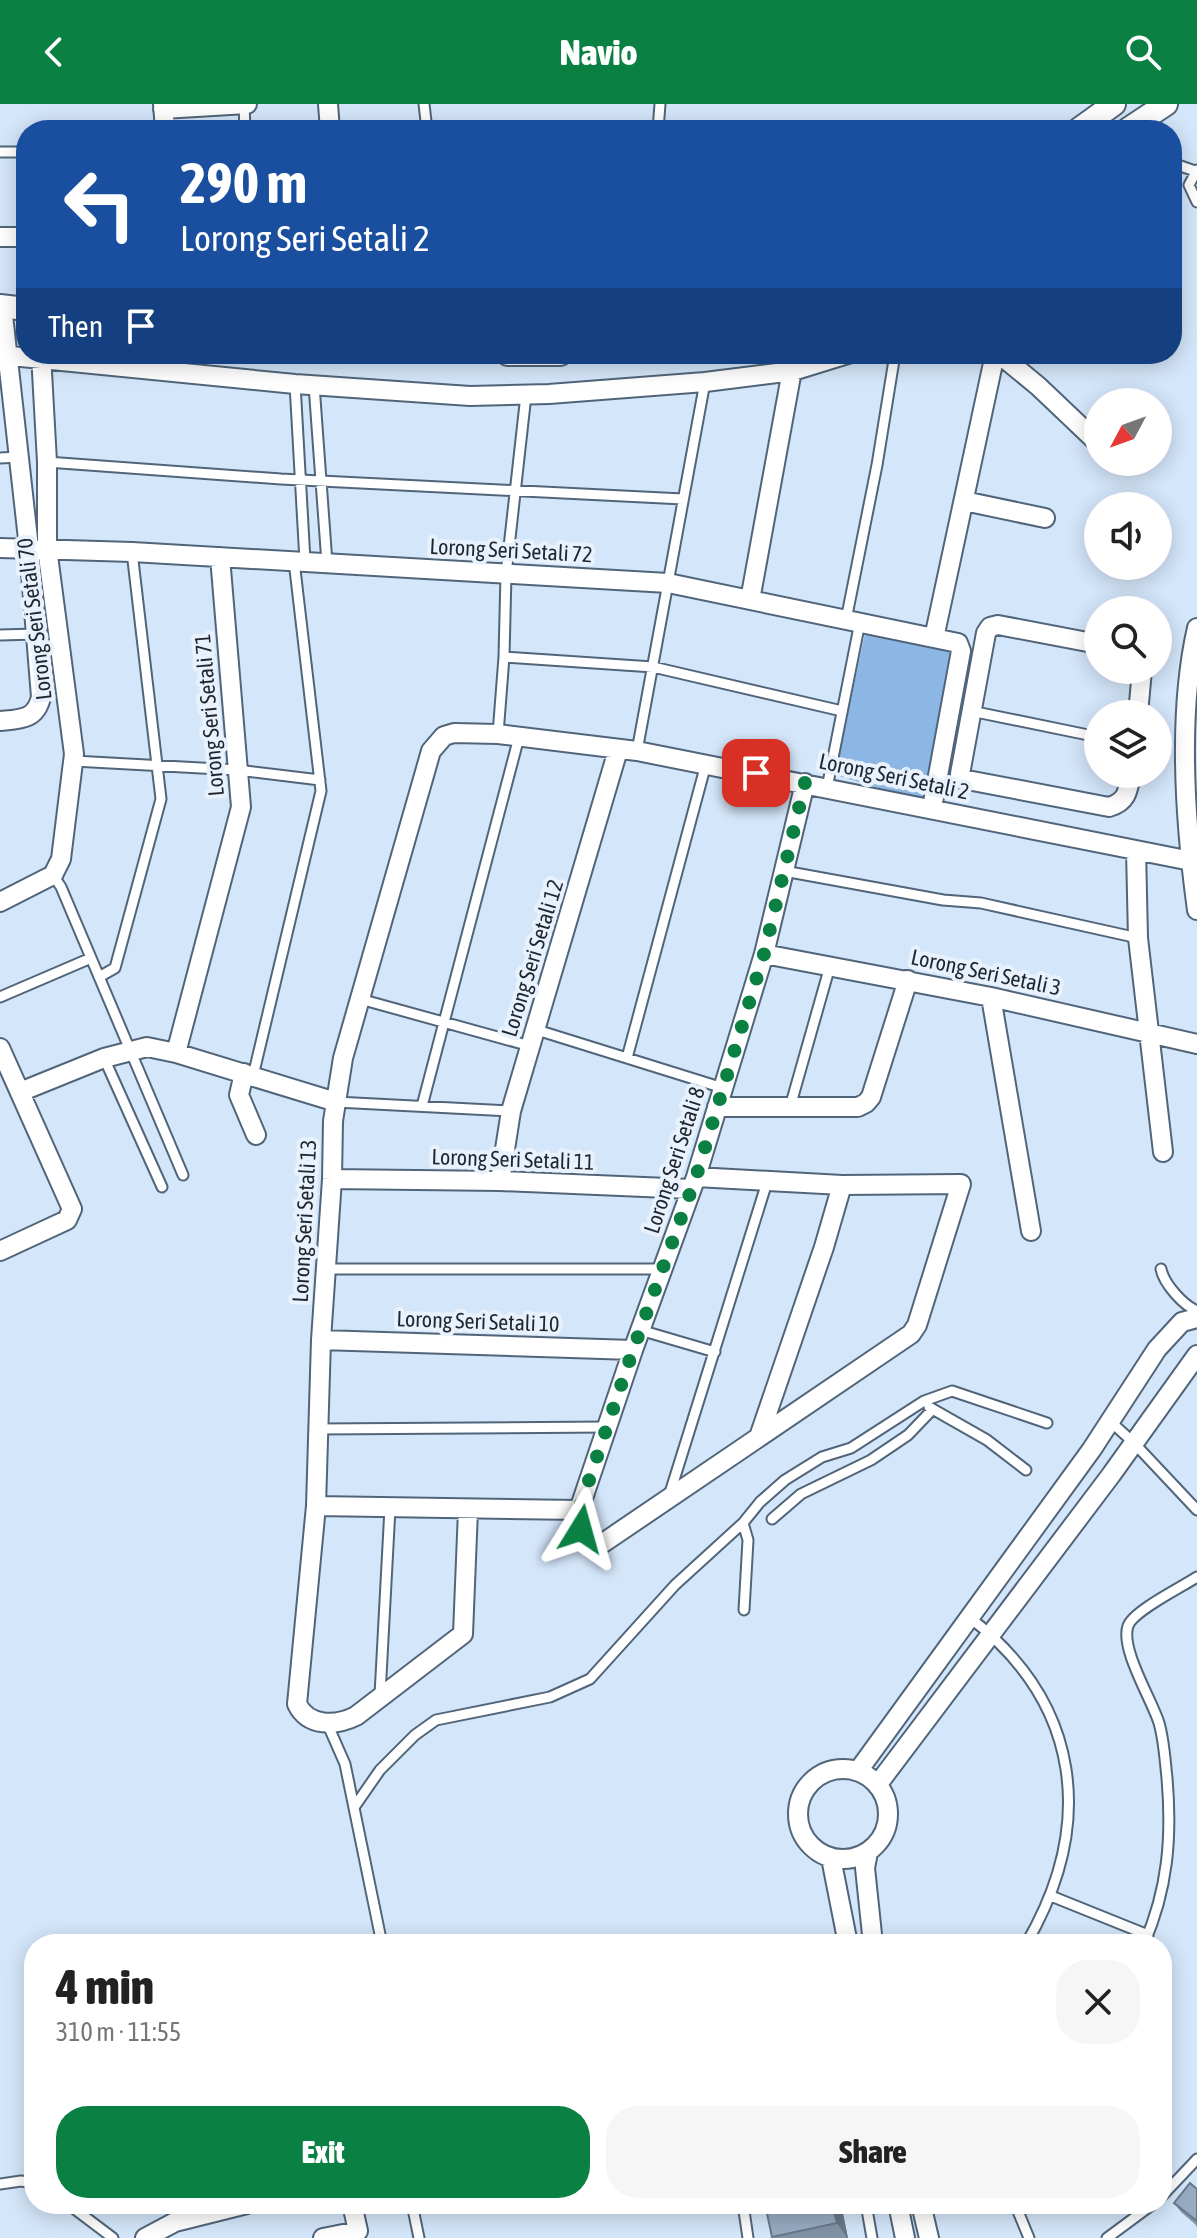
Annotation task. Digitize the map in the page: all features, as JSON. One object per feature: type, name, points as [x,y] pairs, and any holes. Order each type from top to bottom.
[{"type":"street","points":[[163,106],[245,104]]},
{"type":"street","points":[[1092,120],[1114,104]]},
{"type":"street","points":[[1142,120],[1166,104]]},
{"type":"street","points":[[0,721],[23,719],[39,709],[41,697],[36,634],[38,548],[19,457],[4,355],[1,306]]},
{"type":"street","name":"Lorong Seri Setali 70","points":[[41,364],[47,462],[38,548],[74,761],[61,859],[53,875]]},
{"type":"street","points":[[114,364],[295,384],[470,396],[705,382],[785,364]]},
{"type":"street","points":[[750,600],[794,364]]},
{"type":"street","points":[[934,638],[995,364]]},
{"type":"street","points":[[1008,364],[1084,431]]},
{"type":"street","points":[[964,501],[1045,518]]},
{"type":"street","name":"Lorong Seri Setali 72","points":[[0,548],[132,552],[668,583],[958,643],[961,651],[932,808]]},
{"type":"street","name":"Lorong Seri Setali 71","points":[[176,1053],[241,807],[220,557]]},
{"type":"street","points":[[1084,641],[998,625],[990,627],[986,633],[960,774],[962,779],[1109,807],[1123,801],[1129,788]]},
{"type":"street","points":[[1197,628],[1187,706],[1191,861],[1197,910]]},
{"type":"street","name":"Lorong Seri Setali 2","points":[[444,736],[454,733],[498,734],[637,751],[1191,861]]},
{"type":"street","name":"Lorong Seri Setali 13","points":[[319,1721],[297,1704],[316,1506],[333,1121],[343,1058],[431,751],[444,736]]},
{"type":"street","name":"Lorong Seri Setali 12","points":[[500,1181],[511,1111],[618,750]]},
{"type":"street","name":"Lorong Seri Setali 8","points":[[579,1510],[694,1183],[764,954],[805,783]]},
{"type":"street","points":[[1008,824],[1014,788]]},
{"type":"street","points":[[1136,850],[1138,938],[1163,1152]]},
{"type":"street","points":[[0,902],[53,875]]},
{"type":"street","name":"Lorong Seri Setali 3","points":[[764,954],[991,997],[1197,1044]]},
{"type":"street","points":[[717,1107],[858,1107],[866,1103],[871,1097],[908,980]]},
{"type":"street","points":[[991,997],[1031,1231]]},
{"type":"street","points":[[20,1092],[104,1058],[147,1047],[336,1102]]},
{"type":"street","points":[[0,1048],[72,1209],[67,1220],[0,1251]]},
{"type":"street","points":[[248,1075],[239,1095],[256,1135]]},
{"type":"street","name":"Lorong Seri Setali 11","points":[[332,1179],[694,1183],[768,1179],[842,1185],[961,1184],[917,1325],[911,1334],[760,1434]]},
{"type":"street","points":[[316,1506],[579,1510],[581,1529],[590,1545],[603,1543],[760,1434],[842,1185]]},
{"type":"street","points":[[858,1771],[1110,1421],[1157,1349],[1182,1322],[1197,1318]]},
{"type":"street","name":"Lorong Seri Setali 10","points":[[321,1340],[633,1350]]},
{"type":"street","points":[[878,1784],[1197,1355]]},
{"type":"street","points":[[319,1721],[346,1721],[463,1634],[468,1510]]},
{"type":"street","points":[[844,1768],[858,1771],[878,1784],[886,1797],[889,1813],[886,1828],[879,1842],[868,1852],[844,1859],[831,1858],[807,1842],[797,1814],[799,1800],[806,1787],[829,1770],[844,1768]]},
{"type":"street","points":[[868,1852],[865,1868],[872,1934]]},
{"type":"street","points":[[831,1858],[846,1934]]},
{"type":"street","points":[[145,2238],[182,2220],[206,2214]]},
{"type":"street","points":[[323,2238],[359,2234],[354,2214]]},
{"type":"street","points":[[900,2214],[905,2238]]},
{"type":"street","points":[[923,2214],[929,2238]]},
{"type":"lane","points":[[1196,171],[1189,185],[1197,202]]},
{"type":"lane","points":[[827,788],[842,711],[893,364]]},
{"type":"lane","points":[[637,751],[705,382]]},
{"type":"lane","points":[[248,1075],[321,791],[300,561],[301,479],[295,384]]},
{"type":"lane","points":[[314,385],[327,563]]},
{"type":"lane","points":[[498,734],[506,574],[526,395]]},
{"type":"lane","points":[[0,458],[19,457]]},
{"type":"lane","points":[[47,462],[683,499]]},
{"type":"lane","points":[[99,977],[115,968],[161,799],[132,552]]},
{"type":"lane","points":[[0,635],[36,634]]},
{"type":"lane","points":[[504,657],[653,667],[842,711]]},
{"type":"lane","points":[[971,711],[1084,734]]},
{"type":"lane","points":[[422,1106],[519,737]]},
{"type":"lane","points":[[74,761],[237,770],[320,780]]},
{"type":"lane","points":[[627,1058],[706,764]]},
{"type":"lane","points":[[783,870],[943,900],[981,903],[1138,938]]},
{"type":"lane","points":[[53,875],[61,887],[183,1175]]},
{"type":"lane","points":[[0,997],[91,958]]},
{"type":"lane","points":[[790,1107],[830,966]]},
{"type":"lane","points":[[360,999],[443,1022],[627,1058],[723,1088]]},
{"type":"lane","points":[[104,1058],[162,1187]]},
{"type":"lane","points":[[336,1102],[511,1111]]},
{"type":"lane","points":[[667,1499],[768,1179]]},
{"type":"lane","points":[[326,1269],[663,1269]]},
{"type":"lane","points":[[1161,1269],[1162,1277],[1188,1307],[1197,1311]]},
{"type":"lane","points":[[640,1330],[715,1352]]},
{"type":"lane","points":[[355,1806],[380,1770],[415,1735],[436,1720],[550,1697],[590,1679],[675,1585],[743,1523],[760,1502],[785,1480],[822,1457],[851,1448],[924,1401],[952,1391],[1047,1423]]},
{"type":"lane","points":[[924,1401],[932,1410],[987,1440],[1026,1470]]},
{"type":"lane","points":[[772,1519],[801,1494],[871,1460],[908,1435],[932,1410]]},
{"type":"lane","points":[[1110,1421],[1197,1510]]},
{"type":"lane","points":[[318,1429],[607,1427]]},
{"type":"lane","points":[[380,1698],[390,1508]]},
{"type":"lane","points":[[743,1523],[748,1540],[744,1610]]},
{"type":"lane","points":[[1148,1934],[1164,1888],[1171,1824],[1159,1724],[1129,1648],[1127,1633],[1129,1623],[1140,1613],[1197,1577]]},
{"type":"lane","points":[[969,1617],[991,1633],[1017,1660],[1038,1691],[1065,1755],[1069,1797],[1066,1846],[1051,1896],[1031,1934]]},
{"type":"lane","points":[[319,1721],[345,1764],[380,1934]]},
{"type":"lane","points":[[1051,1896],[1135,1934]]},
{"type":"lane","points":[[1172,2185],[1197,2159]]},
{"type":"lane","points":[[0,2184],[24,2181]]},
{"type":"lane","points":[[81,2214],[113,2238]]},
{"type":"lane","points":[[414,2214],[419,2238]]},
{"type":"lane","points":[[744,2214],[748,2238]]},
{"type":"lane","points":[[868,2214],[872,2238]]},
{"type":"lane","points":[[1019,2214],[1029,2238]]},
{"type":"lane","points":[[1107,2238],[1139,2214]]},
{"type":"shaded area","points":[[865,633],[956,650],[934,804],[835,775]]},
{"type":"building","points":[[1190,2183],[1197,2189],[1197,2221],[1174,2203]]},
{"type":"building","points":[[767,2214],[835,2214],[837,2223],[772,2237]]},
{"type":"route","points":[[581,1529],[579,1510],[696,1177],[764,954],[805,783],[756,773]]}]
